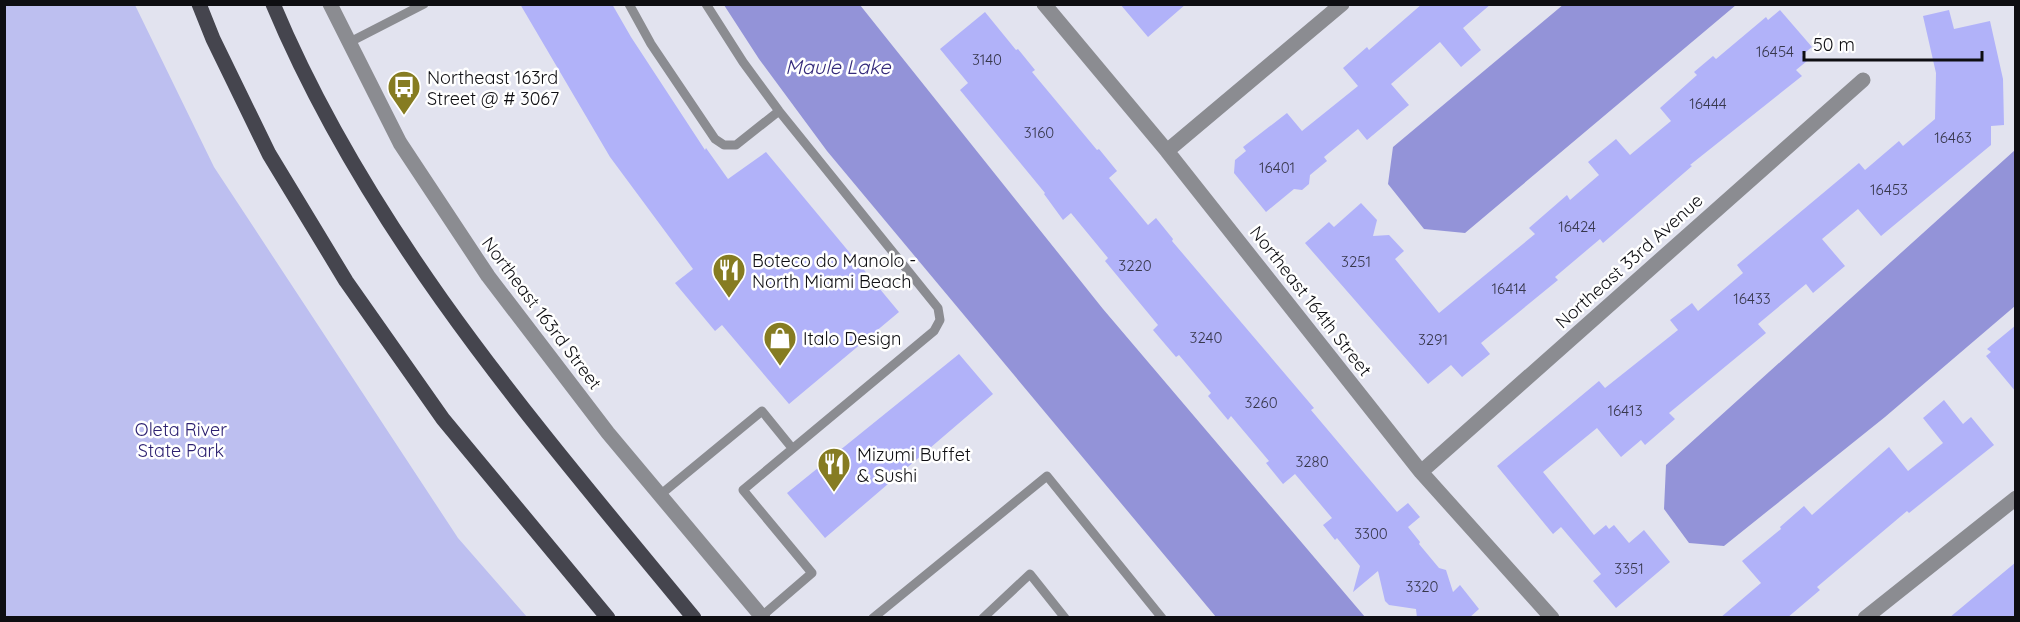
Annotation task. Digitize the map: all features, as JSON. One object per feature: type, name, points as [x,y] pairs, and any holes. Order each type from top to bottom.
[{"type":"main road","points":[[199,4],[213,39],[269,154],[346,281],[443,420],[608,618]]},
{"type":"main road","points":[[273,4],[335,134],[412,260],[526,414],[694,618]]},
{"type":"street","name":"Northeast 163rd Street","points":[[330,4],[400,143],[488,276],[608,433],[763,617]]},
{"type":"street","name":"Northeast 164th Street","points":[[1044,4],[1167,151],[1421,472],[1552,618]]},
{"type":"street","points":[[1167,151],[1342,4]]},
{"type":"street","name":"Northeast 33rd Avenue","points":[[1421,472],[1863,80]]},
{"type":"street","points":[[1865,618],[2016,498]]},
{"type":"lane","points":[[348,43],[424,4]]},
{"type":"lane","points":[[629,4],[651,44],[715,139],[724,145],[736,145],[779,111]]},
{"type":"lane","points":[[706,4],[743,62],[779,111],[938,308],[940,320],[934,331],[743,490],[812,573],[763,617]]},
{"type":"lane","points":[[660,495],[762,411],[792,448]]},
{"type":"lane","points":[[873,618],[1047,477],[1162,618]]},
{"type":"lane","points":[[983,618],[1030,574],[1065,618]]},
{"type":"green space","name":"Oleta River State Park","points":[[4,5],[135,5],[214,167],[458,538],[527,617],[5,617]]},
{"type":"water","points":[[1564,4],[1736,5],[1465,233],[1424,229],[1388,184],[1393,147]]},
{"type":"water","name":"Maule Lake","points":[[724,5],[860,5],[1103,309],[1365,617],[1216,617],[827,151],[759,59]]},
{"type":"water","points":[[2015,150],[2015,306],[1885,417],[1724,546],[1689,543],[1664,509],[1666,465]]},
{"type":"building","points":[[520,4],[612,4],[705,150],[706,148],[728,179],[766,152],[899,312],[789,404],[722,325],[715,331],[675,283],[693,269],[610,157]]},
{"type":"building","points":[[1120,4],[1186,4],[1148,37]]},
{"type":"building","points":[[1422,4],[1491,4],[1463,28],[1481,50],[1461,67],[1440,42],[1391,84],[1409,105],[1367,140],[1358,129],[1324,157],[1327,161],[1310,175],[1309,184],[1302,190],[1294,189],[1266,212],[1234,173],[1235,160],[1246,151],[1243,147],[1287,113],[1302,131],[1358,86],[1343,68],[1367,47],[1369,50]]},
{"type":"building","points":[[1780,10],[1812,47],[1802,55],[1807,61],[1796,70],[1802,76],[1690,165],[1692,166],[1603,243],[1600,239],[1555,277],[1558,280],[1481,343],[1490,354],[1462,377],[1451,365],[1428,384],[1305,243],[1329,222],[1334,227],[1361,203],[1377,220],[1373,236],[1389,235],[1404,251],[1395,259],[1439,313],[1535,234],[1529,228],[1567,195],[1570,200],[1599,175],[1588,162],[1616,139],[1630,155],[1671,121],[1660,108],[1697,75],[1694,72],[1713,56],[1716,59],[1766,17],[1768,20]]},
{"type":"building","points":[[1949,10],[1954,29],[1990,21],[2003,79],[2004,125],[1991,126],[1991,145],[1881,236],[1858,209],[1822,239],[1845,266],[1813,293],[1806,284],[1758,324],[1766,333],[1669,413],[1675,419],[1645,445],[1641,440],[1621,457],[1597,428],[1543,472],[1594,535],[1606,525],[1609,529],[1614,525],[1629,543],[1644,530],[1670,562],[1616,608],[1593,581],[1601,574],[1561,527],[1553,534],[1497,466],[1599,381],[1605,388],[1678,330],[1670,320],[1692,303],[1698,311],[1743,273],[1737,265],[1859,163],[1865,170],[1899,141],[1903,146],[1935,119],[1936,73],[1923,16]]},
{"type":"building","points":[[985,12],[1035,70],[1032,72],[1117,171],[1109,178],[1148,225],[1156,218],[1173,239],[1172,241],[1314,408],[1311,410],[1397,512],[1408,503],[1420,517],[1408,527],[1439,568],[1446,570],[1453,592],[1460,585],[1479,609],[1469,618],[1417,618],[1416,609],[1389,605],[1385,601],[1378,571],[1353,592],[1360,566],[1323,525],[1332,518],[1295,474],[1283,484],[1266,463],[1269,461],[1231,416],[1228,420],[1208,396],[1211,393],[1179,355],[1176,357],[1153,330],[1158,325],[1105,261],[1108,258],[1071,213],[1063,220],[1045,193],[960,90],[968,83],[940,49]]},
{"type":"building","points":[[2016,325],[2016,392],[1986,356],[1991,352],[1987,349]]},
{"type":"building","points":[[959,354],[993,394],[825,538],[787,493]]},
{"type":"building","points":[[1944,400],[1963,424],[1971,417],[1994,445],[1909,513],[1907,511],[1817,587],[1820,590],[1787,618],[1720,618],[1761,583],[1742,561],[1781,529],[1780,527],[1804,506],[1812,515],[1889,447],[1908,471],[1943,443],[1923,418]]},
{"type":"building","points":[[2016,562],[2016,618],[1949,618]]},
{"type":"place","name":"Northeast 163rd Street @ # 3067","points":[[404,116]]},
{"type":"place","name":"Boteco do Manolo - North Miami Beach","points":[[729,299]]},
{"type":"place","name":"Italo Design","points":[[780,367]]},
{"type":"place","name":"Mizumi Buffet & Sushi","points":[[834,493]]}]
